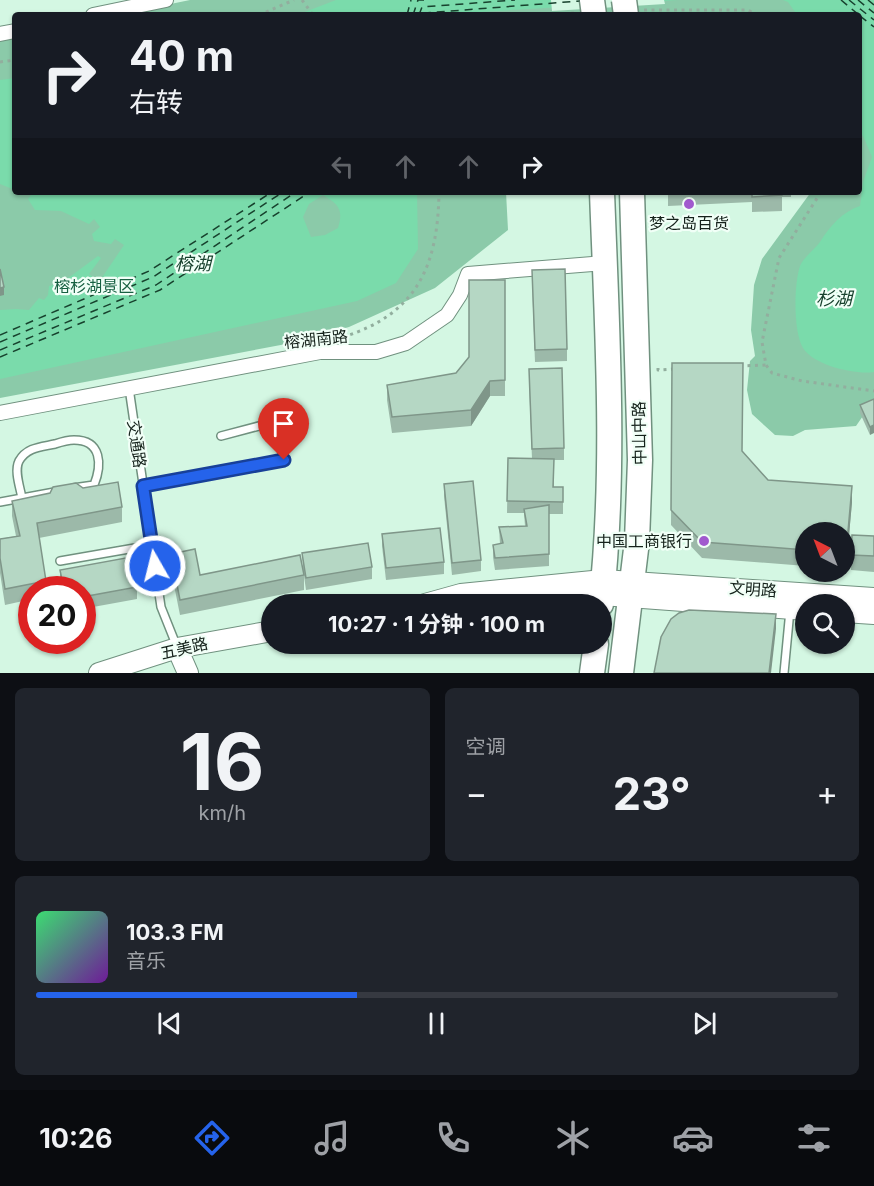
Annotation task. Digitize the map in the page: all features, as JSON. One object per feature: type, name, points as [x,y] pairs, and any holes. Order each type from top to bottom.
[{"type":"highway","name":"中山中路","points":[[602,195],[610,460],[608,540],[602,593]]},
{"type":"highway","name":"中山中路","points":[[621,673],[637,541],[640,460],[632,195]]},
{"type":"highway","points":[[592,673],[595,654]]},
{"type":"street","points":[[108,12],[166,0]]},
{"type":"street","name":"榕湖南路","points":[[0,413],[320,352],[376,352],[406,343],[447,315],[460,295],[468,274],[605,263]]},
{"type":"street","points":[[461,594],[602,593],[631,589]]},
{"type":"street","name":"文明路","points":[[631,589],[874,598]]},
{"type":"street","name":"文明路","points":[[631,589],[795,609]]},
{"type":"street","points":[[855,613],[874,614]]},
{"type":"street","name":"五美路","points":[[99,673],[177,648],[261,633]]},
{"type":"street","name":"交通路","points":[[177,648],[188,673]]},
{"type":"lane","name":"交通路","points":[[129,388],[161,607],[177,648]]},
{"type":"lane","points":[[143,486],[284,460],[274,422],[221,435]]},
{"type":"lane","points":[[0,502],[94,485],[99,471],[99,458],[89,444],[74,440],[29,449],[19,462],[17,469],[22,498]]},
{"type":"lane","points":[[60,561],[152,544]]},
{"type":"lane","points":[[784,673],[795,623]]},
{"type":"path","points":[[266,12],[294,0]]},
{"type":"path","points":[[662,9],[748,10],[752,12]]},
{"type":"path","points":[[339,338],[365,330],[391,316],[416,290],[429,263],[439,219],[439,195]]},
{"type":"path","points":[[818,195],[779,258],[762,342],[766,365],[772,373],[802,381],[874,391]]},
{"type":"path","points":[[658,358],[658,370],[680,369]]},
{"type":"path","points":[[734,367],[766,365]]},
{"type":"green space","points":[[190,0],[874,0],[874,400],[856,426],[805,430],[793,436],[775,435],[752,414],[747,390],[750,361],[755,356],[751,330],[754,285],[762,259],[809,195],[862,195],[862,12],[132,12]]},
{"type":"green space","name":"榕湖","points":[[12,37],[12,195],[506,195],[508,230],[435,288],[349,327],[286,344],[0,398],[0,40]]},
{"type":"water","points":[[336,0],[678,0],[481,12],[305,12]]},
{"type":"water","name":"杉湖","points":[[783,0],[874,0],[874,372],[856,372],[835,368],[808,354],[803,348],[797,331],[796,307],[801,263],[837,220],[860,206],[863,182],[872,157],[862,135],[862,12],[795,12],[788,2]]},
{"type":"water","points":[[12,78],[12,189],[0,184],[0,80]]},
{"type":"water","name":"榕湖","points":[[31,195],[323,195],[417,195],[418,249],[396,283],[357,301],[0,379],[0,310],[29,310],[39,298],[44,300],[48,295],[49,286],[60,284],[98,256],[101,258],[89,274],[99,282],[124,245],[115,239],[111,244],[94,241],[92,234],[100,227],[94,219],[89,224],[61,211],[35,210],[28,199]],"holes":[[[323,195],[336,204],[340,212],[338,228],[325,235],[311,237],[303,217],[309,204]]]},
{"type":"pier","points":[[551,0],[664,0],[665,4],[552,11]]},
{"type":"building","points":[[752,195],[782,195],[752,197]]},
{"type":"building","points":[[0,269],[4,287],[0,288]]},
{"type":"building","points":[[565,269],[567,349],[535,350],[532,270]]},
{"type":"building","points":[[469,280],[505,280],[505,380],[490,381],[471,410],[392,417],[387,385],[456,373],[469,357]]},
{"type":"building","points":[[672,363],[743,363],[742,451],[768,480],[852,486],[849,522],[795,522],[795,549],[702,542],[671,510]]},
{"type":"building","points":[[562,368],[564,448],[532,449],[529,369]]},
{"type":"building","points":[[874,399],[874,425],[870,427],[860,405]]},
{"type":"building","points":[[508,458],[554,459],[553,487],[563,487],[563,502],[507,501]]},
{"type":"building","points":[[473,481],[481,560],[452,563],[444,484]]},
{"type":"building","points":[[118,482],[122,507],[37,523],[45,576],[18,576],[18,586],[5,589],[0,558],[0,539],[20,536],[12,501],[50,493],[53,487],[76,483],[83,488]]},
{"type":"building","points":[[549,505],[549,554],[495,558],[493,545],[503,543],[499,527],[527,526],[524,509]]},
{"type":"building","points":[[440,528],[444,562],[386,568],[382,534]]},
{"type":"building","points":[[855,535],[874,536],[874,556],[855,555]]},
{"type":"building","points":[[368,543],[372,567],[306,578],[302,553]]},
{"type":"building","points":[[195,549],[200,575],[300,555],[304,575],[180,600],[171,554]]},
{"type":"building","points":[[131,557],[137,587],[96,594],[96,576],[61,576],[60,570]]},
{"type":"building","points":[[689,610],[776,614],[769,673],[654,673],[661,637],[671,619]]},
{"type":"ferry route","points":[[408,12],[411,0]]},
{"type":"ferry route","points":[[414,12],[418,0],[424,0]]},
{"type":"ferry route","points":[[420,12],[422,7],[515,0]]},
{"type":"ferry route","points":[[841,0],[855,12]]},
{"type":"ferry route","points":[[849,0],[874,20]]},
{"type":"ferry route","points":[[858,0],[874,13]]},
{"type":"ferry route","points":[[868,0],[874,5]]},
{"type":"ferry route","points":[[438,12],[580,1]]},
{"type":"ferry route","points":[[862,18],[874,27]]},
{"type":"ferry route","points":[[0,335],[149,271],[267,195]]},
{"type":"ferry route","points":[[0,342],[153,277],[278,195]]},
{"type":"ferry route","points":[[0,350],[156,285],[291,195]]},
{"type":"ferry route","points":[[0,357],[160,290],[305,195]]},
{"type":"place","name":"梦之岛百货","points":[[689,204]]},
{"type":"place","name":"中国工商银行","points":[[704,541]]},
{"type":"route","points":[[155,566],[143,486],[284,460]]},
{"type":"park label","name":"榕杉湖景区","points":[[94,286]]}]
